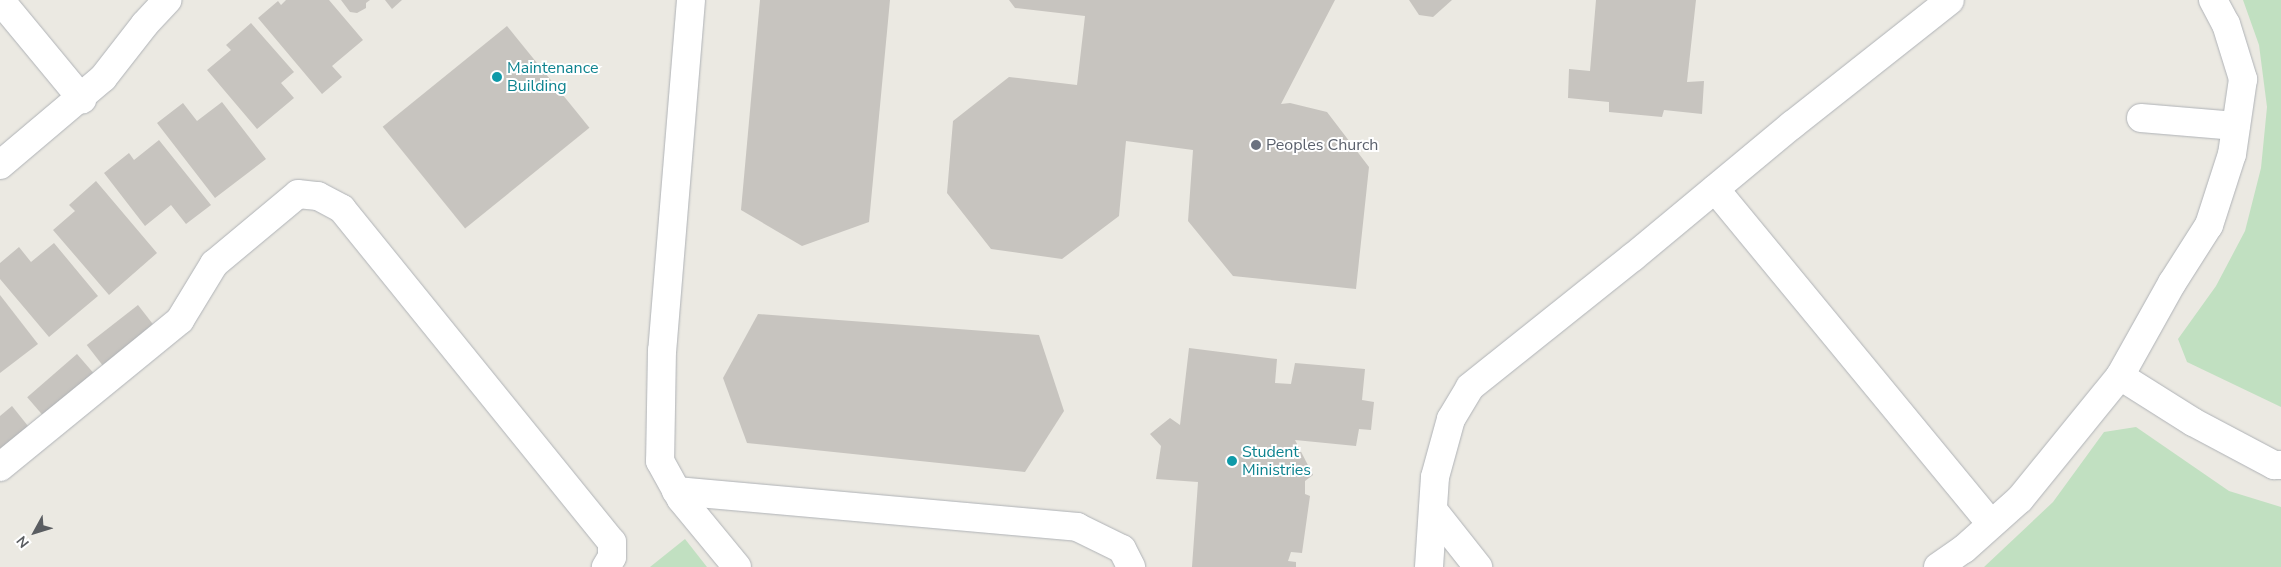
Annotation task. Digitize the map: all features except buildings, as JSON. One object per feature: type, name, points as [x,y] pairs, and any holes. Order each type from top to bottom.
[{"type":"street","points":[[0,0],[82,98]]},
{"type":"street","points":[[0,165],[82,98],[103,78],[145,24],[167,0]]},
{"type":"street","points":[[691,0],[662,350],[660,461],[676,491],[734,566]]},
{"type":"street","points":[[1430,567],[1435,477],[1451,419],[1470,387],[1950,0]]},
{"type":"street","points":[[1938,567],[1964,549],[2020,499],[2120,376],[2172,283],[2209,226],[2232,154],[2243,79],[2226,24],[2212,0]]},
{"type":"street","points":[[2141,118],[2236,126]]},
{"type":"street","points":[[1715,189],[1991,524]]},
{"type":"street","points":[[0,467],[180,320],[214,264],[298,194],[318,196],[342,209],[612,542],[612,558],[606,567]]},
{"type":"street","points":[[2120,376],[2193,422],[2274,465],[2281,465]]},
{"type":"street","points":[[676,491],[1077,527],[1122,549],[1131,567]]},
{"type":"street","points":[[1433,510],[1478,567]]},
{"type":"green space","points":[[2243,0],[2281,0],[2281,407],[2187,362],[2178,339],[2216,286],[2245,231],[2261,168],[2267,107],[2259,45]]},
{"type":"green space","points":[[2136,427],[2229,491],[2281,507],[2281,567],[1984,567],[2053,502],[2104,432]]},
{"type":"green space","points":[[685,539],[707,567],[650,567]]},
{"type":"place","name":"Maintenance Building","points":[[497,77]]},
{"type":"place","name":"Peoples Church","points":[[1256,145]]},
{"type":"place","name":"Student Ministries","points":[[1232,461]]}]
